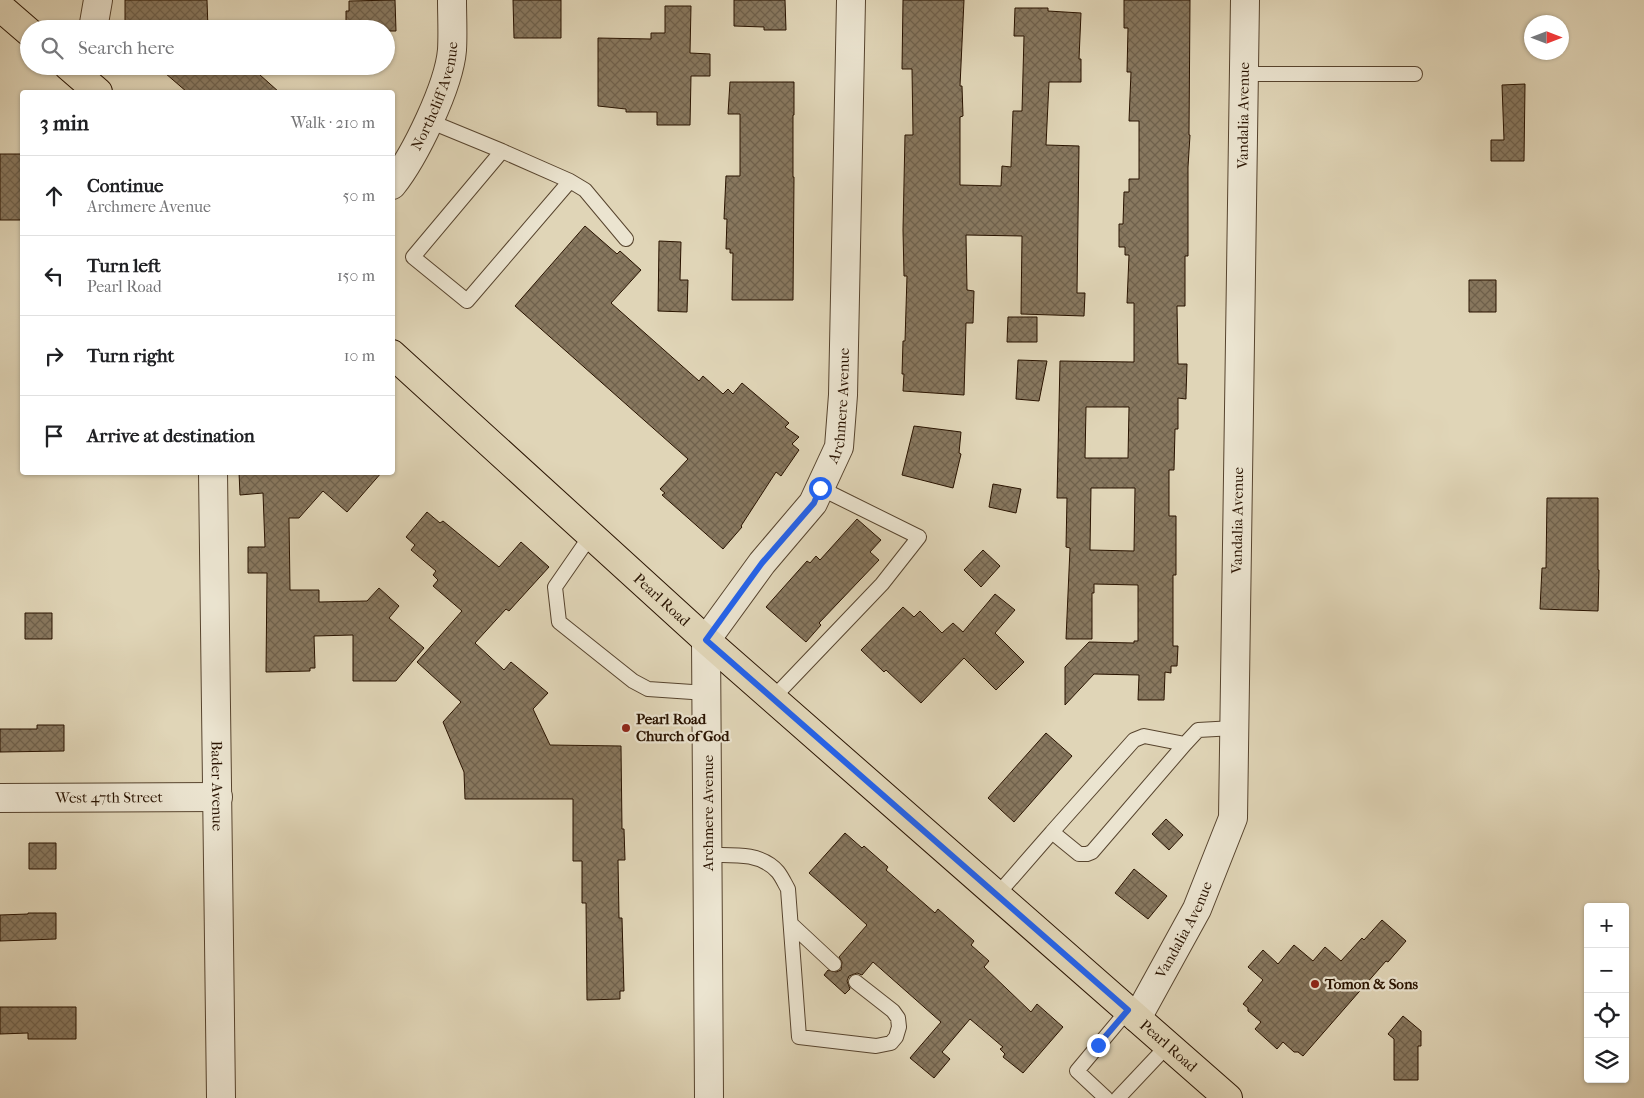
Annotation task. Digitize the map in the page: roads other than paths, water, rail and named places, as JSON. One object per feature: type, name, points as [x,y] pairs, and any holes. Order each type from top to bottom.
[{"type":"main road","points":[[0,7],[20,24]]},
{"type":"main road","points":[[80,75],[96,90]]},
{"type":"main road","name":"Pearl Road","points":[[395,357],[706,640],[1228,1098]]},
{"type":"street","points":[[95,20],[98,0]]},
{"type":"street","name":"Northcliff Avenue","points":[[395,181],[404,170],[429,121],[447,75],[452,51],[452,0]]},
{"type":"street","name":"Archmere Avenue","points":[[709,1098],[706,640],[762,563],[814,503],[839,447],[843,395],[851,0]]},
{"type":"street","name":"Vandalia Avenue","points":[[1132,1014],[1197,909],[1233,818],[1245,0]]},
{"type":"street","name":"Bader Avenue","points":[[213,475],[221,1098]]},
{"type":"street","name":"West 47th Street","points":[[0,798],[218,797]]},
{"type":"lane","points":[[1244,74],[1415,74]]},
{"type":"lane","points":[[429,121],[502,150],[570,181],[585,190],[626,239]]},
{"type":"lane","points":[[502,150],[412,257],[467,301],[570,181]]},
{"type":"lane","points":[[773,698],[882,584],[919,537],[820,488]]},
{"type":"lane","points":[[591,535],[555,587],[559,622],[633,681],[648,689],[707,693]]},
{"type":"lane","points":[[1052,832],[1079,854],[1092,852],[1198,730],[1234,728]]},
{"type":"lane","points":[[997,895],[1134,740],[1144,736],[1185,744]]},
{"type":"lane","points":[[708,855],[752,857],[763,860],[778,872],[788,889],[800,1037],[876,1046],[891,1043],[896,1037],[899,1027],[898,1018],[856,982]]},
{"type":"lane","points":[[791,924],[834,964]]},
{"type":"lane","points":[[1106,1098],[1077,1071],[1132,1014]]},
{"type":"lane","points":[[1118,1098],[1168,1045]]},
{"type":"place","name":"Pearl Road Church of God","points":[[626,728]]},
{"type":"place","name":"Tomon & Sons","points":[[1315,984]]}]
